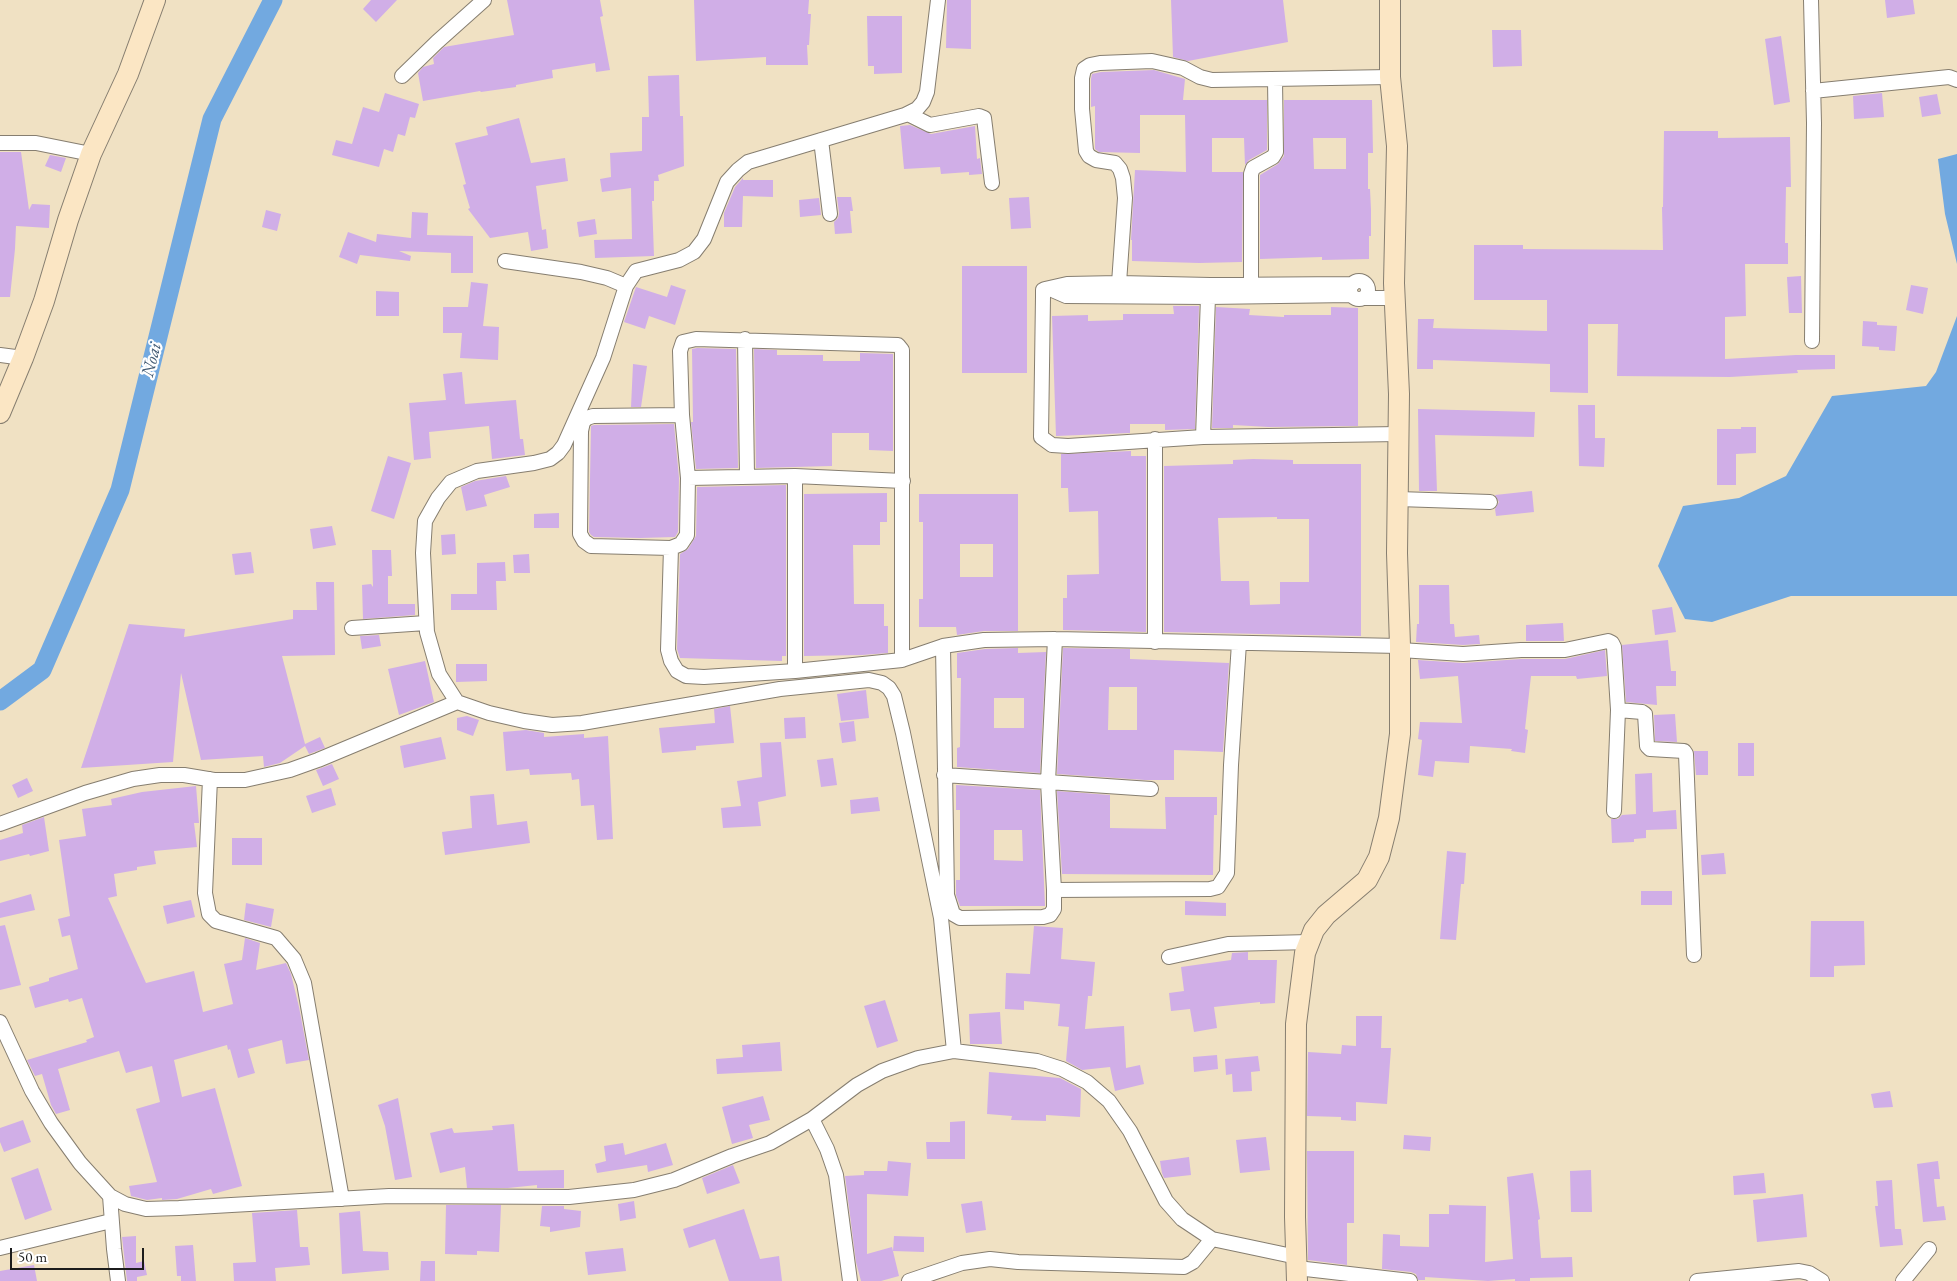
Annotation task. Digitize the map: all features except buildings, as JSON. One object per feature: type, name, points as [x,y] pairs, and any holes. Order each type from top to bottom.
[{"type":"street","points":[[0,413],[44,301],[68,220],[91,154],[128,74],[155,0]]},
{"type":"street","points":[[402,76],[484,0]]},
{"type":"street","points":[[938,0],[927,92],[917,109],[908,114],[748,162],[738,170],[727,182],[704,239],[694,252],[679,260],[636,271],[626,286],[603,358],[564,445],[558,453],[550,459],[534,463],[477,471],[451,482],[438,498],[425,520],[422,553],[427,632],[439,674],[456,702],[488,713],[552,725],[582,723],[780,689],[869,680],[882,682],[894,696],[918,800],[941,918],[954,1051]]},
{"type":"street","points":[[1297,1269],[1295,1217],[1296,1024],[1305,953],[1314,930],[1326,915],[1367,880],[1379,857],[1389,818],[1400,734],[1397,553],[1399,434],[1395,291],[1397,146],[1390,77],[1390,0]]},
{"type":"street","points":[[1812,0],[1812,340]]},
{"type":"street","points":[[1119,283],[1125,198],[1123,178],[1120,169],[1115,163],[1096,160],[1086,151],[1082,110],[1082,78],[1084,69],[1090,65],[1100,63],[1152,61],[1183,68],[1212,80],[1390,77]]},
{"type":"street","points":[[1813,91],[1949,77],[1957,80]]},
{"type":"street","points":[[1251,285],[1251,174],[1253,168],[1273,157],[1276,152],[1275,80]]},
{"type":"street","points":[[908,114],[930,125],[979,116],[984,118],[992,183]]},
{"type":"street","points":[[821,140],[830,214]]},
{"type":"street","points":[[0,143],[36,143],[91,154]]},
{"type":"street","points":[[505,261],[588,273],[626,286]]},
{"type":"street","points":[[1395,291],[1251,285],[1119,283],[1067,284],[1043,290],[1041,437],[1052,445],[1068,446],[1203,437],[1399,434]]},
{"type":"street","points":[[1050,289],[1066,296],[1208,297],[1359,290]]},
{"type":"street","points":[[1203,437],[1208,297]]},
{"type":"street","points":[[682,415],[593,416],[583,422],[581,431],[579,523],[580,534],[584,541],[591,546],[671,548],[681,544],[687,535],[688,478],[682,415],[680,351],[683,342],[696,339],[898,345],[902,350],[902,660]]},
{"type":"street","points":[[745,340],[746,476]]},
{"type":"street","points":[[0,355],[23,358]]},
{"type":"street","points":[[1155,439],[1155,642]]},
{"type":"street","points":[[688,478],[795,476],[903,481]]},
{"type":"street","points":[[795,476],[795,671]]},
{"type":"street","points":[[1398,499],[1490,502]]},
{"type":"street","points":[[671,548],[668,650],[671,661],[677,671],[686,676],[704,677],[795,671],[902,660],[943,646],[984,640],[1055,639],[1239,643],[1400,648],[1463,654],[1521,650],[1565,650],[1608,641],[1612,642],[1614,647],[1618,710],[1614,812]]},
{"type":"street","points":[[352,628],[426,623]]},
{"type":"street","points":[[943,646],[947,895],[954,914],[960,918],[1043,917],[1050,915],[1054,909],[1048,782],[1055,639]]},
{"type":"street","points":[[1054,890],[1210,889],[1218,887],[1227,874],[1231,765],[1239,643]]},
{"type":"street","points":[[0,824],[85,793],[133,778],[184,775],[210,779],[245,780],[290,770],[456,702]]},
{"type":"street","points":[[1618,710],[1642,712],[1645,714],[1647,746],[1650,749],[1684,751],[1686,754],[1694,955]]},
{"type":"street","points":[[944,775],[1150,789]]},
{"type":"street","points":[[210,779],[206,893],[209,914],[216,921],[276,938],[294,959],[304,983],[342,1199]]},
{"type":"street","points":[[1169,956],[1228,944],[1310,942]]},
{"type":"street","points":[[0,1022],[32,1091],[51,1123],[80,1163],[110,1196],[125,1204],[146,1209],[388,1196],[569,1197],[634,1190],[674,1180],[732,1156],[770,1143],[812,1119],[857,1085],[882,1070],[918,1058],[954,1051],[1037,1061],[1062,1069],[1087,1082],[1109,1101],[1130,1130],[1166,1201],[1182,1219],[1212,1239],[1297,1269],[1410,1281]]},
{"type":"street","points":[[812,1119],[827,1148],[836,1175],[850,1281]]},
{"type":"street","points":[[110,1196],[118,1281]]},
{"type":"street","points":[[0,1248],[111,1222]]},
{"type":"street","points":[[909,1281],[962,1263],[990,1259],[1018,1262],[1184,1267],[1193,1262],[1212,1239]]},
{"type":"street","points":[[1903,1281],[1929,1249]]},
{"type":"street","points":[[1697,1281],[1799,1271],[1809,1273],[1822,1281]]},
{"type":"water","points":[[1957,154],[1957,264],[1945,214],[1938,159]]},
{"type":"water","points":[[1957,316],[1957,596],[1791,596],[1712,622],[1685,619],[1658,566],[1683,506],[1739,498],[1786,476],[1832,396],[1926,386],[1936,372]]},
{"type":"waterway","name":"Noai","points":[[0,701],[42,670],[120,490],[212,119],[273,0]]}]
